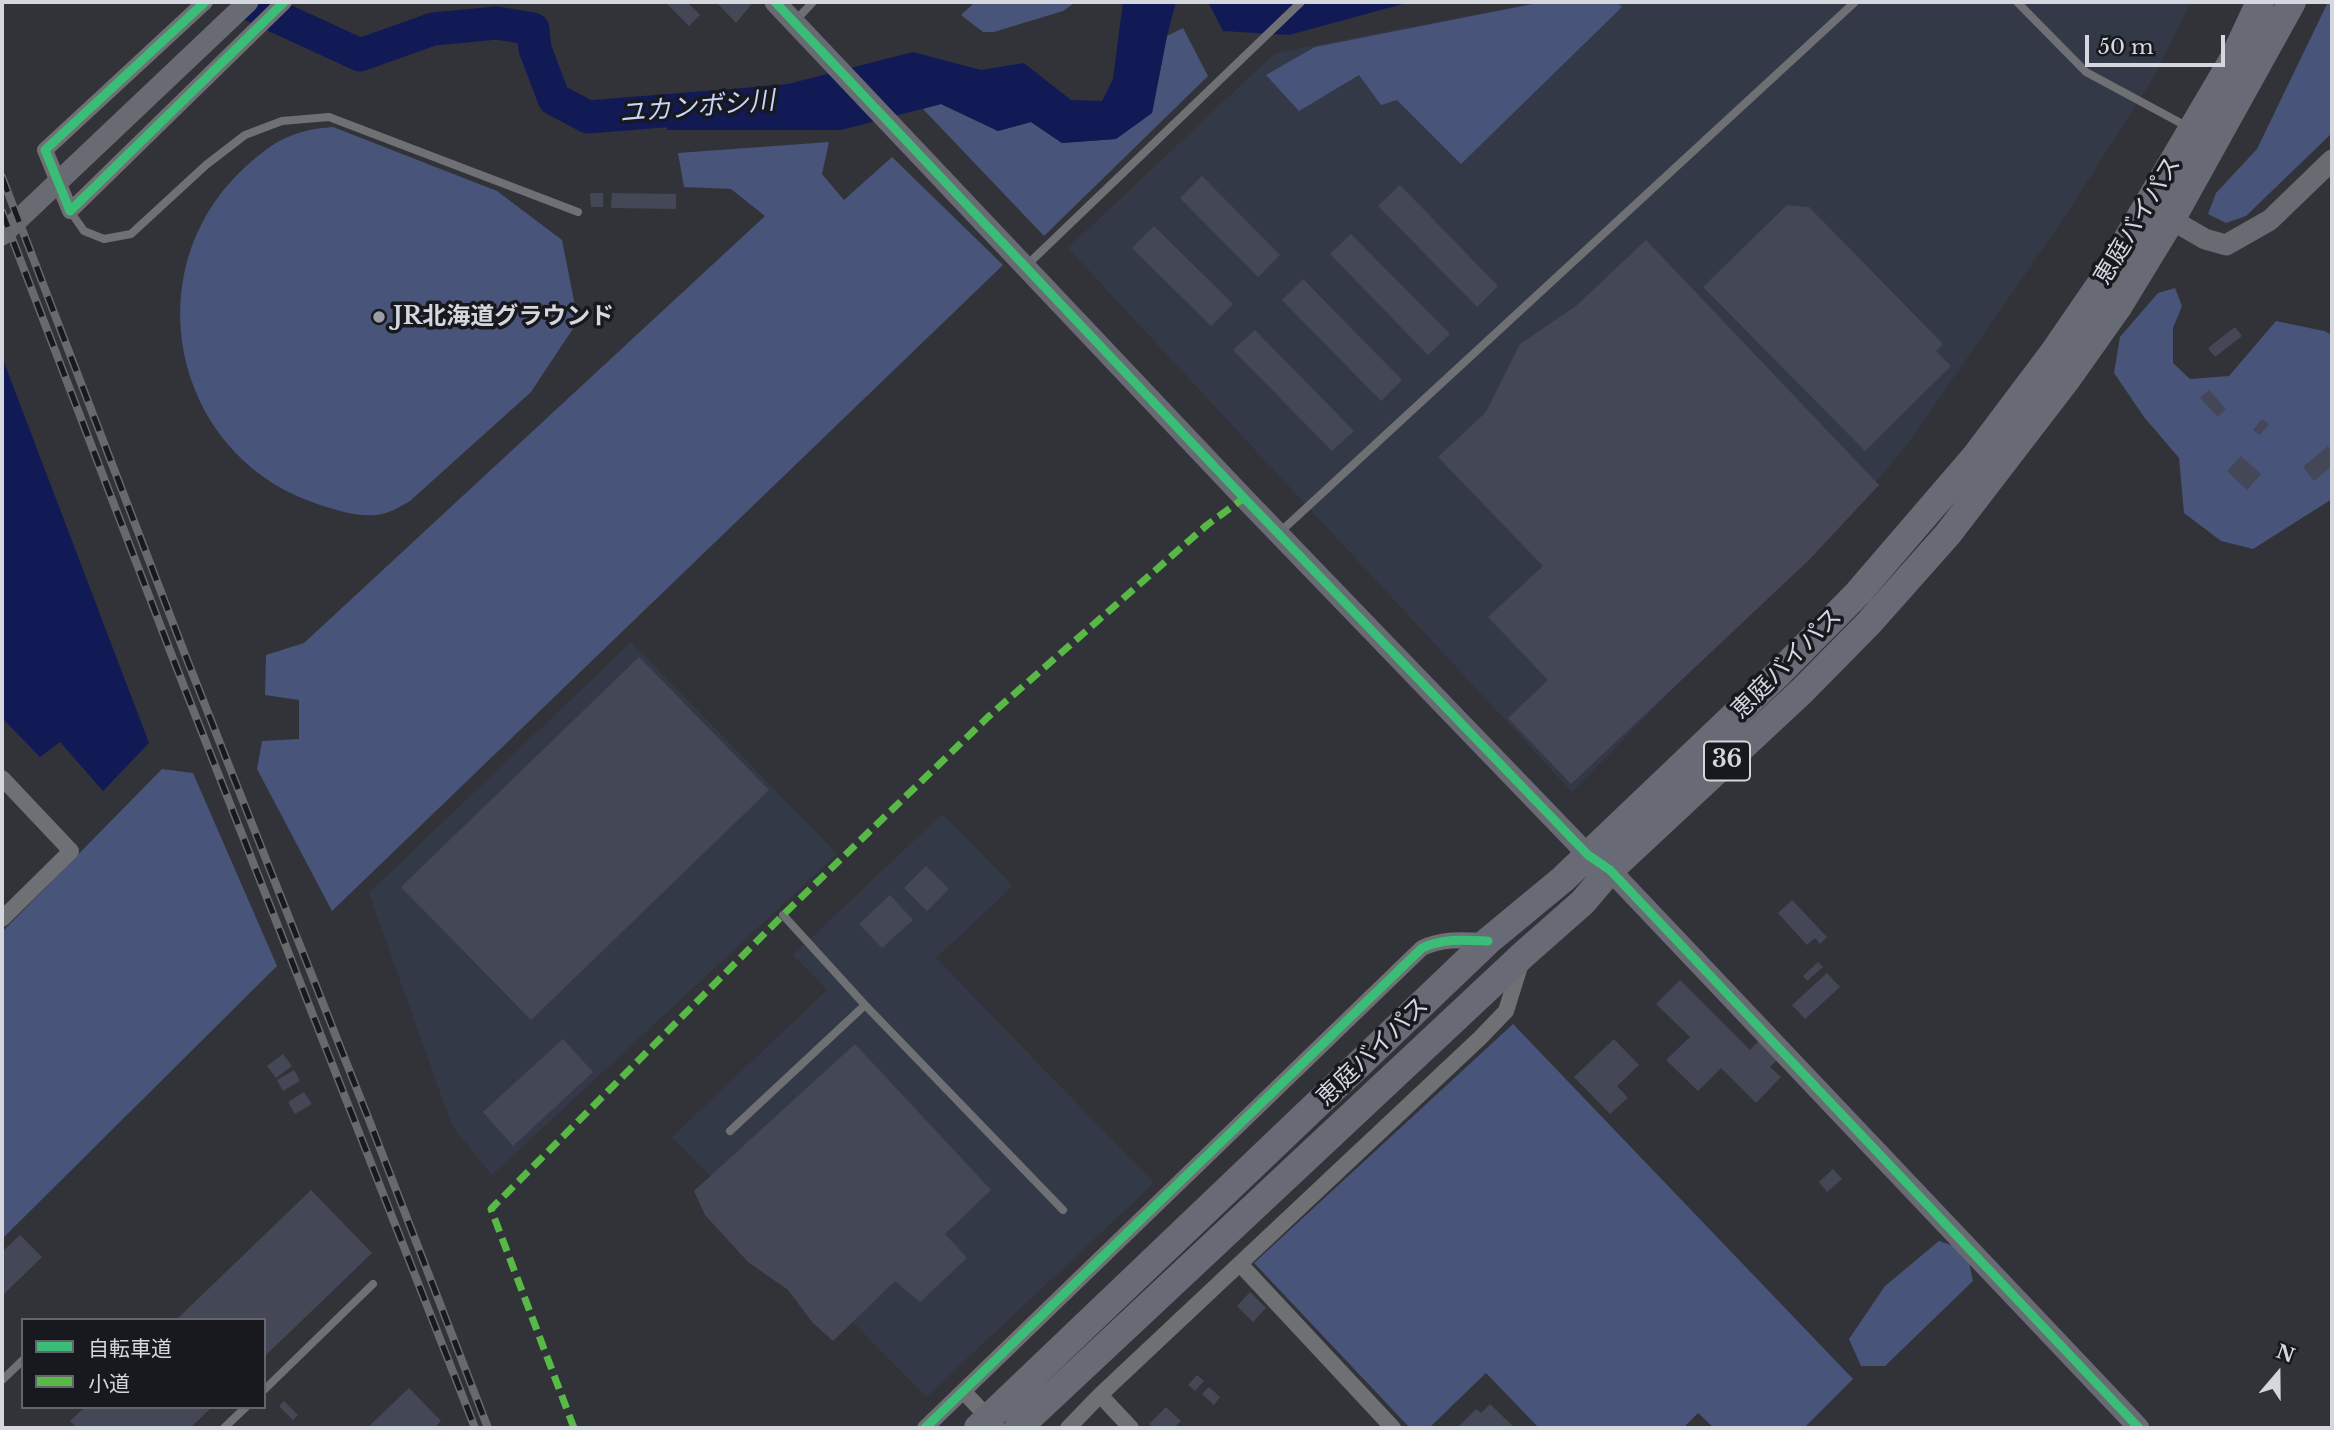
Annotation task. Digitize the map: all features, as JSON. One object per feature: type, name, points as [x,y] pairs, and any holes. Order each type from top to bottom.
[{"type":"highway","name":"恵庭バイパス","points":[[978,1428],[1022,1412],[1583,901],[1599,862],[1858,593],[1975,457],[2054,352],[2102,282],[2234,58],[2260,2]]},
{"type":"highway","name":"恵庭バイパス","points":[[1022,1412],[1488,942],[1563,879],[1599,862],[1802,691],[1869,623],[1948,534],[2067,379],[2118,307],[2171,220],[2292,2]]},
{"type":"street","points":[[205,2],[45,150],[70,211],[284,2]]},
{"type":"street","points":[[2,235],[248,2]]},
{"type":"street","points":[[775,2],[1279,533],[1599,862],[2139,1428]]},
{"type":"street","points":[[2146,205],[2205,239],[2226,245],[2270,219],[2332,160]]},
{"type":"street","points":[[2,778],[71,851],[2,919]]},
{"type":"street","points":[[925,1428],[1422,948],[1448,940],[1488,942]]},
{"type":"street","points":[[1068,1428],[1506,1011],[1524,954]]},
{"type":"street","points":[[1240,1264],[1393,1428]]},
{"type":"street","points":[[964,1392],[998,1428]]},
{"type":"street","points":[[1100,1395],[1131,1428]]},
{"type":"lane","points":[[793,23],[813,2]]},
{"type":"lane","points":[[1026,266],[1301,2]]},
{"type":"lane","points":[[1279,533],[1855,2]]},
{"type":"lane","points":[[2017,2],[2086,72],[2193,129]]},
{"type":"lane","points":[[70,211],[84,231],[104,239],[131,234],[206,165],[245,135],[282,121],[329,117],[578,212]]},
{"type":"lane","points":[[783,915],[865,1005],[1063,1210]]},
{"type":"lane","points":[[730,1131],[865,1005]]},
{"type":"lane","points":[[266,1388],[373,1284]]},
{"type":"lane","points":[[2,1380],[21,1362]]},
{"type":"lane","points":[[225,1428],[244,1409]]},
{"type":"shaded area","points":[[975,2],[1076,2],[1063,11],[994,32],[983,32],[961,15]]},
{"type":"shaded area","points":[[1539,2],[2191,2],[2155,75],[2066,215],[1909,442],[1883,474],[1572,792],[1068,248],[1275,53]]},
{"type":"shaded area","points":[[1543,2],[1617,2],[1622,7],[1461,164],[1397,100],[1381,105],[1359,75],[1299,111],[1266,75],[1315,47]]},
{"type":"shaded area","points":[[2328,2],[2332,2],[2332,133],[2246,216],[2226,223],[2208,214],[2216,193],[2257,149]]},
{"type":"shaded area","points":[[1183,28],[1208,76],[1044,236],[923,109],[941,104],[998,131],[1031,122],[1062,143],[1115,139],[1152,113],[1167,36]]},
{"type":"shaded area","name":"JR北海道グラウンド","points":[[333,127],[497,191],[562,240],[578,321],[531,392],[410,501],[389,512],[376,515],[350,513],[317,504],[263,476],[226,442],[200,401],[184,355],[180,307],[188,259],[208,213],[240,172],[272,146],[305,131]]},
{"type":"shaded area","points":[[829,142],[822,174],[844,200],[892,157],[1003,265],[332,911],[257,769],[262,741],[299,739],[299,700],[265,695],[266,655],[304,643],[765,216],[731,189],[684,187],[678,153]]},
{"type":"shaded area","points":[[2175,288],[2182,306],[2173,328],[2173,363],[2190,379],[2229,376],[2276,321],[2332,335],[2332,499],[2253,549],[2221,541],[2184,513],[2179,458],[2144,417],[2114,373],[2120,337],[2158,293]]},
{"type":"shaded area","points":[[631,642],[837,854],[492,1175],[452,1126],[369,893]]},
{"type":"shaded area","points":[[162,769],[193,773],[277,966],[2,1239],[2,932]]},
{"type":"shaded area","points":[[942,814],[1013,886],[936,958],[1154,1183],[926,1397],[672,1137],[827,990],[793,955]]},
{"type":"shaded area","points":[[1513,1024],[1853,1379],[1804,1428],[1714,1428],[1698,1413],[1683,1428],[1539,1428],[1486,1373],[1429,1428],[1410,1428],[1254,1263]]},
{"type":"shaded area","points":[[1939,1241],[1966,1250],[1973,1281],[1885,1366],[1861,1366],[1849,1339],[1885,1286]]},
{"type":"water","points":[[1123,2],[1176,2],[1152,113],[1116,139],[1062,143],[1031,122],[998,131],[941,104],[841,130],[667,130],[665,95],[788,84],[913,52],[981,70],[1024,63],[1071,100],[1102,101],[1113,79]]},
{"type":"water","points":[[1208,2],[1410,2],[1289,35],[1223,31]]},
{"type":"water","points":[[2,357],[149,743],[103,791],[60,742],[40,757],[2,718]]},
{"type":"building","points":[[665,2],[687,2],[700,15],[689,26]]},
{"type":"building","points":[[748,2],[751,5],[736,23],[718,4]]},
{"type":"building","points":[[1202,176],[1280,255],[1258,277],[1180,198]]},
{"type":"building","points":[[1400,185],[1498,286],[1477,307],[1378,206]]},
{"type":"building","points":[[590,193],[603,193],[603,207],[591,207]]},
{"type":"building","points":[[612,193],[676,194],[676,209],[611,208]]},
{"type":"building","points":[[1787,205],[1809,207],[1943,344],[1936,351],[1951,366],[1865,451],[1703,287]]},
{"type":"building","points":[[1154,226],[1233,304],[1211,326],[1132,248]]},
{"type":"building","points":[[1351,234],[1450,334],[1428,355],[1330,254]]},
{"type":"building","points":[[1646,240],[1879,485],[1809,560],[1571,784],[1508,718],[1548,680],[1488,617],[1543,566],[1438,457],[1486,412],[1520,344],[1576,306]]},
{"type":"building","points":[[1303,279],[1402,380],[1381,401],[1282,300]]},
{"type":"building","points":[[2235,327],[2242,336],[2215,357],[2208,348]]},
{"type":"building","points":[[1255,330],[1354,431],[1332,451],[1233,350]]},
{"type":"building","points":[[2209,390],[2226,409],[2218,417],[2200,398]]},
{"type":"building","points":[[2262,419],[2269,424],[2260,435],[2253,430]]},
{"type":"building","points":[[2328,446],[2332,451],[2332,466],[2314,481],[2303,467]]},
{"type":"building","points":[[2241,456],[2261,474],[2247,490],[2227,471]]},
{"type":"building","points":[[639,657],[769,790],[531,1020],[401,887]]},
{"type":"building","points":[[926,866],[949,889],[927,911],[904,888]]},
{"type":"building","points":[[890,895],[913,920],[882,948],[859,924]]},
{"type":"building","points":[[1792,900],[1827,937],[1820,944],[1815,938],[1807,945],[1778,913]]},
{"type":"building","points":[[1818,962],[1823,967],[1807,981],[1803,976]]},
{"type":"building","points":[[1827,973],[1840,987],[1805,1019],[1792,1005]]},
{"type":"building","points":[[1680,980],[1750,1050],[1761,1038],[1780,1057],[1770,1067],[1781,1077],[1756,1103],[1721,1068],[1698,1091],[1666,1060],[1690,1037],[1656,1004]]},
{"type":"building","points":[[563,1039],[593,1072],[513,1146],[483,1112]]},
{"type":"building","points":[[1614,1039],[1639,1065],[1617,1086],[1628,1098],[1610,1114],[1574,1077]]},
{"type":"building","points":[[855,1044],[991,1190],[945,1234],[967,1258],[920,1302],[895,1281],[833,1341],[813,1323],[788,1290],[748,1262],[705,1215],[694,1191]]},
{"type":"building","points":[[283,1054],[292,1066],[276,1078],[267,1066]]},
{"type":"building","points":[[294,1070],[300,1081],[283,1091],[277,1080]]},
{"type":"building","points":[[304,1092],[312,1104],[295,1114],[288,1102]]},
{"type":"building","points":[[1833,1169],[1842,1179],[1827,1192],[1819,1182]]},
{"type":"building","points":[[311,1190],[372,1253],[266,1355],[266,1318],[178,1318]]},
{"type":"building","points":[[20,1235],[42,1257],[2,1296],[2,1252]]},
{"type":"building","points":[[1250,1292],[1266,1308],[1253,1322],[1237,1306]]},
{"type":"building","points":[[1197,1375],[1204,1381],[1195,1391],[1188,1385]]},
{"type":"building","points":[[1209,1387],[1220,1397],[1214,1405],[1202,1394]]},
{"type":"building","points":[[409,1388],[441,1421],[434,1428],[367,1428]]},
{"type":"building","points":[[284,1401],[298,1415],[293,1420],[279,1406]]},
{"type":"building","points":[[1490,1404],[1515,1428],[1457,1428],[1476,1409],[1481,1413]]},
{"type":"building","points":[[1166,1407],[1181,1421],[1174,1428],[1154,1428],[1149,1424]]},
{"type":"building","points":[[83,1409],[210,1409],[190,1428],[77,1428],[70,1421]]},
{"type":"waterway","name":"ユカンボシ川","points":[[245,2],[360,55],[433,29],[497,23],[533,29],[535,49],[554,99],[588,117],[712,107]]},
{"type":"railway","points":[[2,177],[186,657],[488,1428]]},
{"type":"railway","points":[[2,212],[174,661],[475,1428]]},
{"type":"marked path","points":[[574,1428],[491,1209],[783,915],[988,717],[1207,525],[1244,498]]},
{"type":"cycle path","points":[[205,2],[45,150],[70,211],[284,2]]},
{"type":"cycle path","points":[[775,2],[1244,498],[1588,855],[1610,870],[2139,1428]]},
{"type":"cycle path","points":[[925,1428],[1422,948],[1446,941],[1488,941]]},
{"type":"place","name":"JR北海道グラウンド","points":[[379,317]]}]
